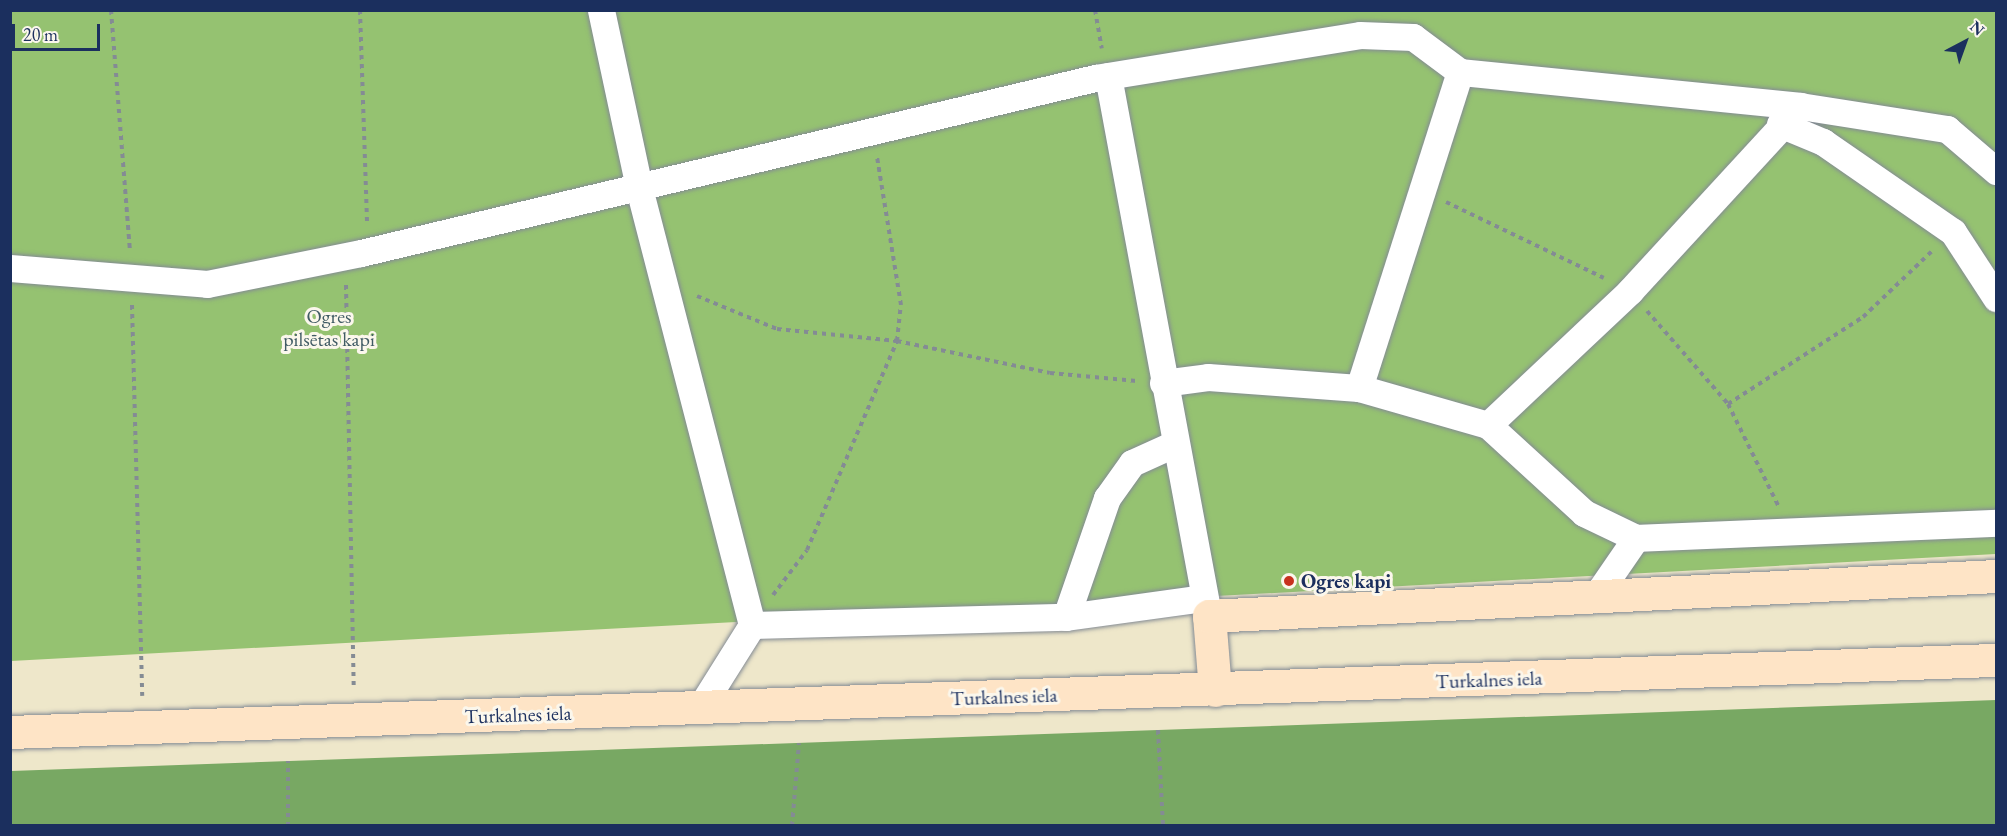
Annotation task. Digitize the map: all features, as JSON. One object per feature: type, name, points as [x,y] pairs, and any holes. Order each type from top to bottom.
[{"type":"main road","points":[[1215,690],[1206,607],[1594,599],[1996,576]]},
{"type":"main road","name":"Turkalnes iela","points":[[10,732],[1996,660]]},
{"type":"street","points":[[601,10],[639,188],[752,625],[700,708]]},
{"type":"street","points":[[10,268],[207,284],[361,253],[1108,76],[1360,35],[1413,37],[1461,72],[1790,115],[1947,129],[1996,171]]},
{"type":"street","points":[[1359,388],[1461,72]]},
{"type":"street","points":[[752,625],[1066,617],[1206,607],[1174,444],[1108,76]]},
{"type":"street","points":[[1790,115],[1823,142],[1953,232],[1996,298]]},
{"type":"street","points":[[1488,425],[1630,291],[1790,115]]},
{"type":"street","points":[[1163,383],[1208,377],[1359,388],[1488,425],[1584,513],[1636,538],[1793,534],[1996,523]]},
{"type":"street","points":[[1066,617],[1107,498],[1132,464],[1174,444]]},
{"type":"street","points":[[1594,599],[1636,538]]},
{"type":"path","points":[[111,10],[132,278],[143,727]]},
{"type":"path","points":[[355,721],[342,293],[361,253],[367,228],[360,10]]},
{"type":"path","points":[[1095,10],[1108,76]]},
{"type":"path","points":[[752,625],[807,550],[897,341],[901,305],[872,132]]},
{"type":"path","points":[[1424,191],[1630,291],[1728,404],[1793,534]]},
{"type":"path","points":[[1728,404],[1863,317],[1953,232]]},
{"type":"path","points":[[663,282],[777,329],[897,341],[1050,373],[1163,383]]},
{"type":"path","points":[[1158,730],[1163,825]]},
{"type":"path","points":[[792,825],[799,743]]},
{"type":"path","points":[[288,761],[288,825]]},
{"type":"green space","name":"Ogres pilsētas kapi","points":[[10,11],[1996,11],[1996,554],[11,661]]},
{"type":"green space","points":[[1996,700],[1996,825],[11,825],[11,771]]},
{"type":"place","name":"Ogres kapi","points":[[1289,581]]}]
